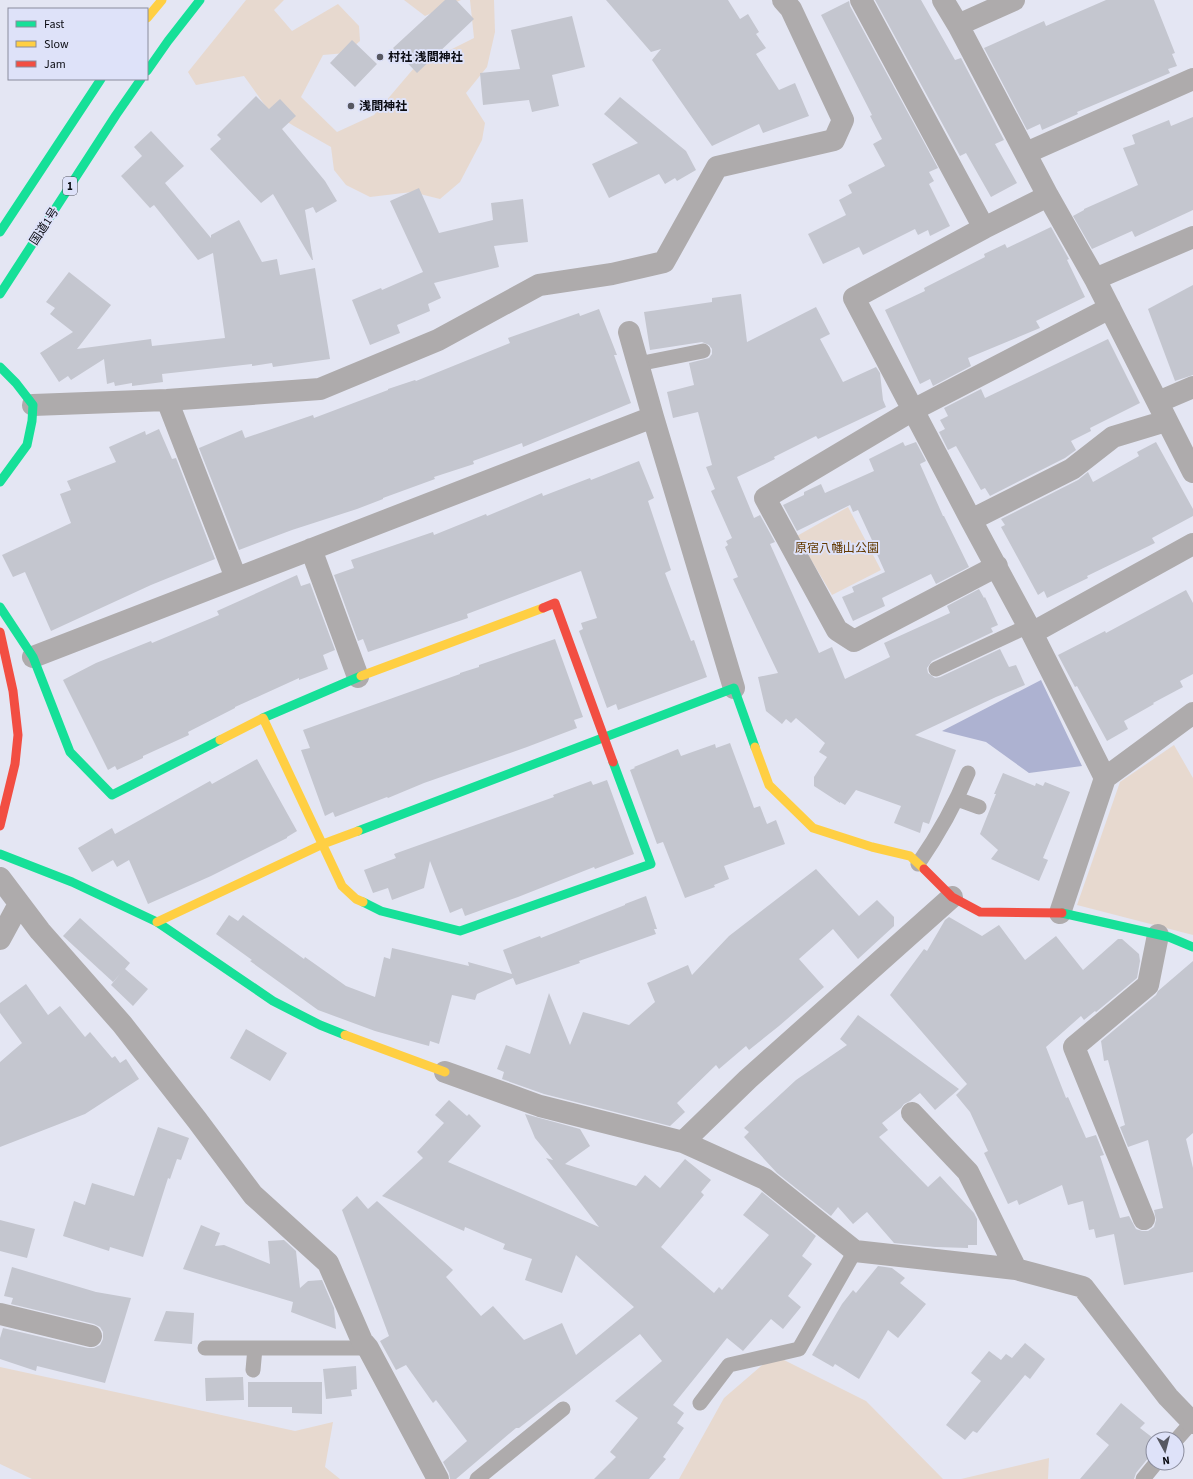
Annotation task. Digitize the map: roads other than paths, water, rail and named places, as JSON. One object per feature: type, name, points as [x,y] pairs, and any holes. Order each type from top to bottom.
[{"type":"main road","points":[[148,17],[162,0]]},
{"type":"main road","points":[[148,70],[200,0]]},
{"type":"main road","points":[[0,232],[100,80]]},
{"type":"main road","name":"国道1号","points":[[0,294],[140,80]]},
{"type":"main road","points":[[0,368],[16,383],[33,405],[32,421],[27,446],[0,482]]},
{"type":"main road","points":[[0,607],[33,657],[70,752],[112,795],[263,718],[358,677],[555,603],[651,864],[460,931],[381,912],[356,899],[342,886],[263,718]]},
{"type":"main road","points":[[0,632],[13,691],[18,735],[15,764],[0,826]]},
{"type":"main road","points":[[157,922],[323,844],[734,688],[769,785],[813,828],[872,847],[910,856],[952,898],[980,912],[1060,913],[1169,937],[1193,947]]},
{"type":"main road","points":[[0,854],[72,882],[157,922],[273,1001],[320,1025],[445,1072]]},
{"type":"street","points":[[33,405],[167,400],[320,389],[438,340],[539,285],[612,274],[664,262],[717,168],[834,140],[843,120],[791,9],[783,0]]},
{"type":"street","points":[[861,0],[984,228]]},
{"type":"street","points":[[943,0],[958,25],[1048,196],[1095,279],[1193,472]]},
{"type":"street","points":[[958,25],[1014,0]]},
{"type":"street","points":[[1026,153],[1193,78]]},
{"type":"street","points":[[1048,196],[984,228],[854,298],[970,520],[997,566],[1030,629],[1105,778]]},
{"type":"street","points":[[1095,279],[1193,237]]},
{"type":"street","points":[[997,566],[854,642],[837,630],[765,498],[913,410],[1110,308]]},
{"type":"street","points":[[629,332],[734,688]]},
{"type":"street","points":[[970,520],[1072,469],[1112,437],[1162,412],[1193,387]]},
{"type":"street","points":[[167,400],[236,578]]},
{"type":"street","points":[[33,657],[653,417]]},
{"type":"street","points":[[1030,629],[1193,544]]},
{"type":"street","points":[[311,549],[358,677]]},
{"type":"street","points":[[1060,913],[1105,778],[1193,713]]},
{"type":"street","points":[[0,878],[40,931],[122,1024],[198,1120],[253,1195],[328,1263],[362,1341],[368,1348],[438,1479]]},
{"type":"street","points":[[682,1142],[748,1079],[952,898]]},
{"type":"street","points":[[0,939],[19,904]]},
{"type":"street","points":[[1144,1219],[1074,1047],[1148,985],[1158,935]]},
{"type":"street","points":[[445,1072],[540,1106],[682,1142],[765,1179],[855,1251],[1016,1269],[1083,1288],[1168,1397],[1192,1422]]},
{"type":"street","points":[[912,1113],[968,1172],[1016,1269]]},
{"type":"street","points":[[0,1314],[91,1336]]},
{"type":"lane","points":[[638,364],[703,351]]},
{"type":"lane","points":[[936,669],[1030,629]]},
{"type":"lane","points":[[918,864],[933,843],[957,800],[968,773]]},
{"type":"lane","points":[[957,800],[979,807]]},
{"type":"lane","points":[[700,1403],[729,1365],[799,1349],[855,1251]]},
{"type":"lane","points":[[205,1348],[368,1348]]},
{"type":"lane","points":[[253,1370],[255,1348]]},
{"type":"lane","points":[[477,1479],[562,1409]]},
{"type":"lane","points":[[1184,1431],[1192,1422]]},
{"type":"lane","points":[[1143,1479],[1150,1471]]},
{"type":"water","points":[[1041,680],[1082,766],[1029,773],[986,742],[942,731]]},
{"type":"place","name":"村社 浅間神社","points":[[380,57]]},
{"type":"place","name":"浅間神社","points":[[351,106]]},
{"type":"park label","name":"原宿八幡山公園","points":[[837,548]]}]
